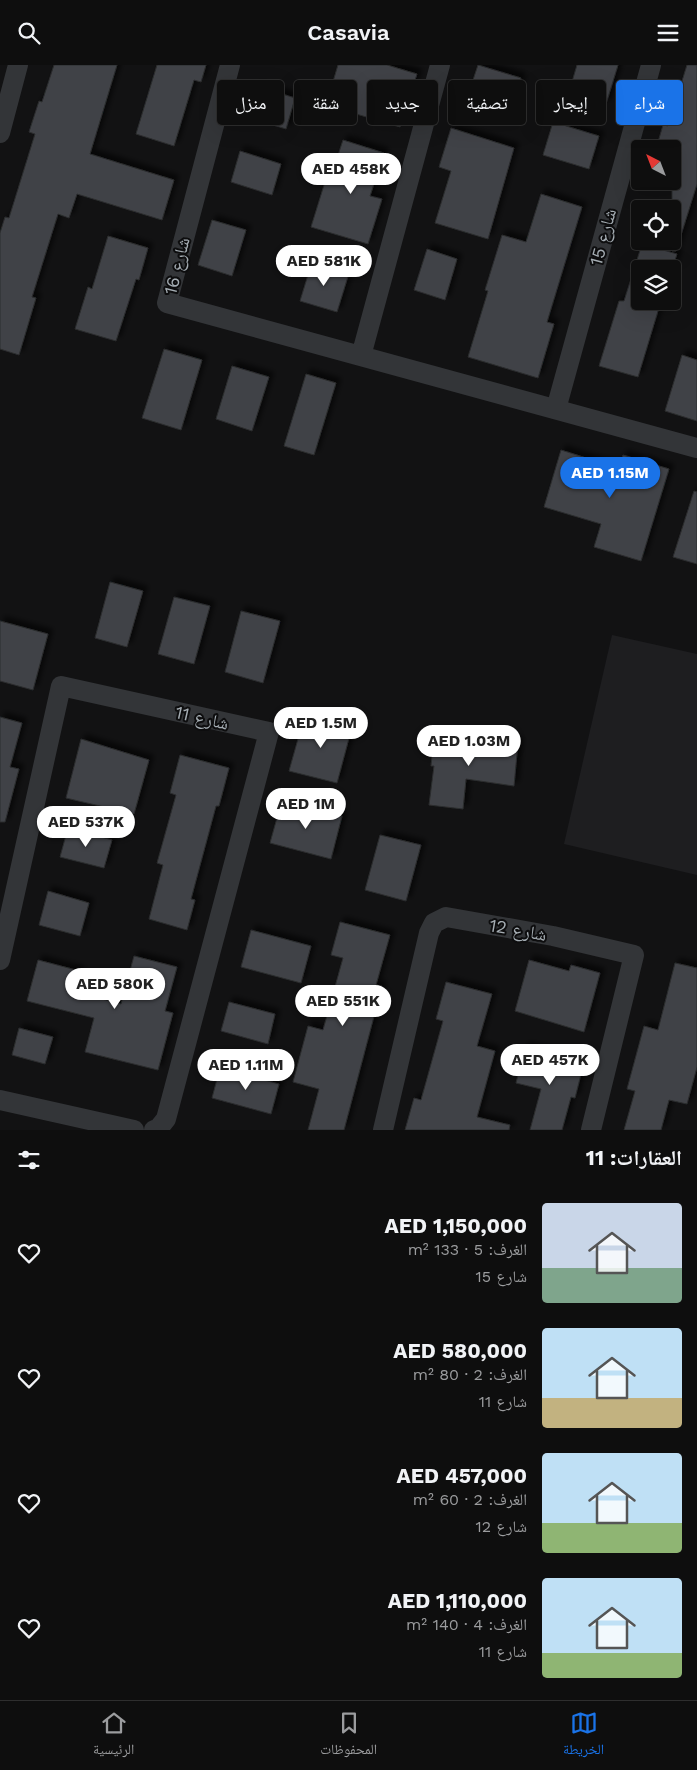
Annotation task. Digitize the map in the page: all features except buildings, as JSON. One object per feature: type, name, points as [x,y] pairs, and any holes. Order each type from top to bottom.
[{"type":"street","points":[[0,133],[18,65]]},
{"type":"street","name":"شارع 16","points":[[230,65],[167,303],[556,409]]},
{"type":"street","points":[[360,355],[440,65]]},
{"type":"street","name":"شارع 15","points":[[556,409],[651,65]]},
{"type":"street","points":[[556,409],[697,448]]},
{"type":"street","name":"شارع 11","points":[[0,960],[62,686],[269,733],[166,1119],[158,1129],[154,1130]]},
{"type":"street","name":"شارع 12","points":[[383,1130],[428,933],[434,923],[446,917],[553,936],[634,955],[591,1130]]},
{"type":"street","points":[[0,1099],[134,1130]]},
{"type":"shaded area","points":[[612,635],[697,654],[697,875],[564,844]]}]
